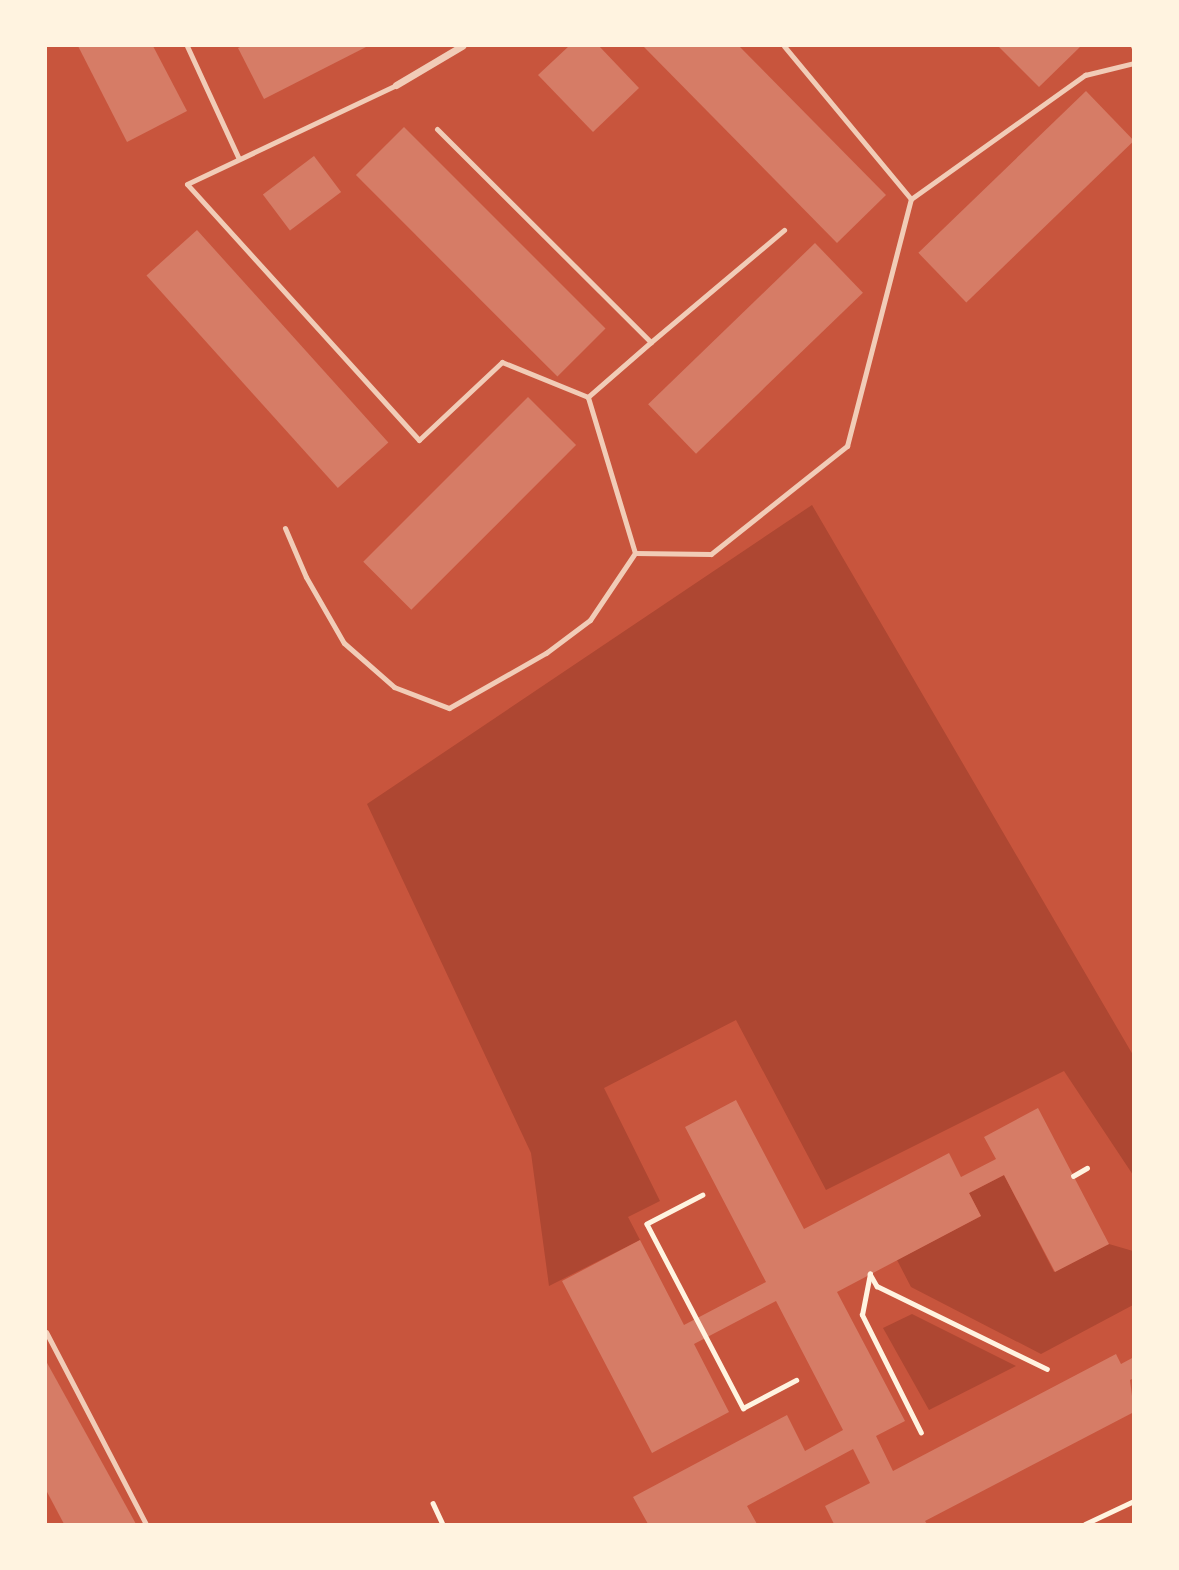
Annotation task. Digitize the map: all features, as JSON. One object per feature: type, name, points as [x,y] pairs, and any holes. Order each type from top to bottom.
[{"type":"street","points":[[396,85],[462,46]]},
{"type":"lane","points":[[187,46],[239,159]]},
{"type":"lane","points":[[785,46],[911,200]]},
{"type":"lane","points":[[635,553],[711,554],[847,446],[911,200],[1085,75],[1133,63]]},
{"type":"lane","points":[[396,85],[187,184],[419,440],[502,362],[588,397]]},
{"type":"lane","points":[[437,128],[650,342]]},
{"type":"lane","points":[[588,397],[784,230]]},
{"type":"lane","points":[[588,397],[635,553]]},
{"type":"lane","points":[[285,528],[306,577],[344,643],[394,687],[449,708],[546,653],[590,620],[635,553]]},
{"type":"lane","points":[[46,1332],[146,1524]]},
{"type":"path","points":[[1073,1176],[1087,1168]]},
{"type":"path","points":[[704,1195],[646,1224],[743,1408],[796,1380]]},
{"type":"path","points":[[921,1433],[862,1315],[870,1274],[877,1286],[1047,1369]]},
{"type":"path","points":[[1085,1524],[1133,1501]]},
{"type":"path","points":[[433,1503],[443,1524]]},
{"type":"shaded area","points":[[812,505],[1133,1055],[1133,1175],[1064,1071],[826,1190],[736,1020],[604,1088],[660,1201],[628,1217],[640,1240],[549,1286],[531,1153],[367,804]]},
{"type":"shaded area","points":[[1004,1175],[1054,1272],[1109,1244],[1133,1251],[1133,1305],[1041,1354],[911,1287],[897,1260],[981,1216],[969,1193]]},
{"type":"shaded area","points":[[912,1314],[1016,1366],[929,1410],[883,1328]]},
{"type":"building","points":[[78,46],[153,46],[187,111],[127,142]]},
{"type":"building","points":[[368,46],[264,99],[238,48]]},
{"type":"building","points":[[569,46],[599,46],[639,88],[593,132],[538,75]]},
{"type":"building","points":[[643,46],[739,46],[886,195],[837,243]]},
{"type":"building","points":[[998,46],[1081,46],[1039,87]]},
{"type":"building","points":[[1086,91],[1134,141],[966,302],[918,253]]},
{"type":"building","points":[[404,127],[606,329],[557,377],[356,175]]},
{"type":"building","points":[[314,156],[341,192],[290,230],[263,195]]},
{"type":"building","points":[[197,230],[388,443],[338,488],[146,276]]},
{"type":"building","points":[[815,243],[863,293],[696,454],[648,404]]},
{"type":"building","points":[[528,397],[576,445],[411,610],[363,562]]},
{"type":"building","points":[[736,1100],[804,1229],[949,1153],[961,1177],[996,1159],[984,1137],[1038,1108],[1109,1244],[1055,1272],[1004,1175],[969,1193],[981,1216],[837,1292],[905,1421],[876,1436],[893,1471],[1116,1354],[1121,1364],[1134,1357],[1134,1378],[1130,1380],[1134,1412],[925,1521],[927,1524],[834,1524],[825,1506],[870,1483],[853,1449],[747,1506],[757,1524],[648,1524],[633,1497],[787,1415],[805,1451],[843,1430],[776,1301],[694,1344],[729,1412],[652,1453],[562,1281],[640,1240],[684,1325],[766,1282],[685,1127]]},
{"type":"building","points":[[46,1361],[136,1524],[64,1524],[46,1490]]}]
